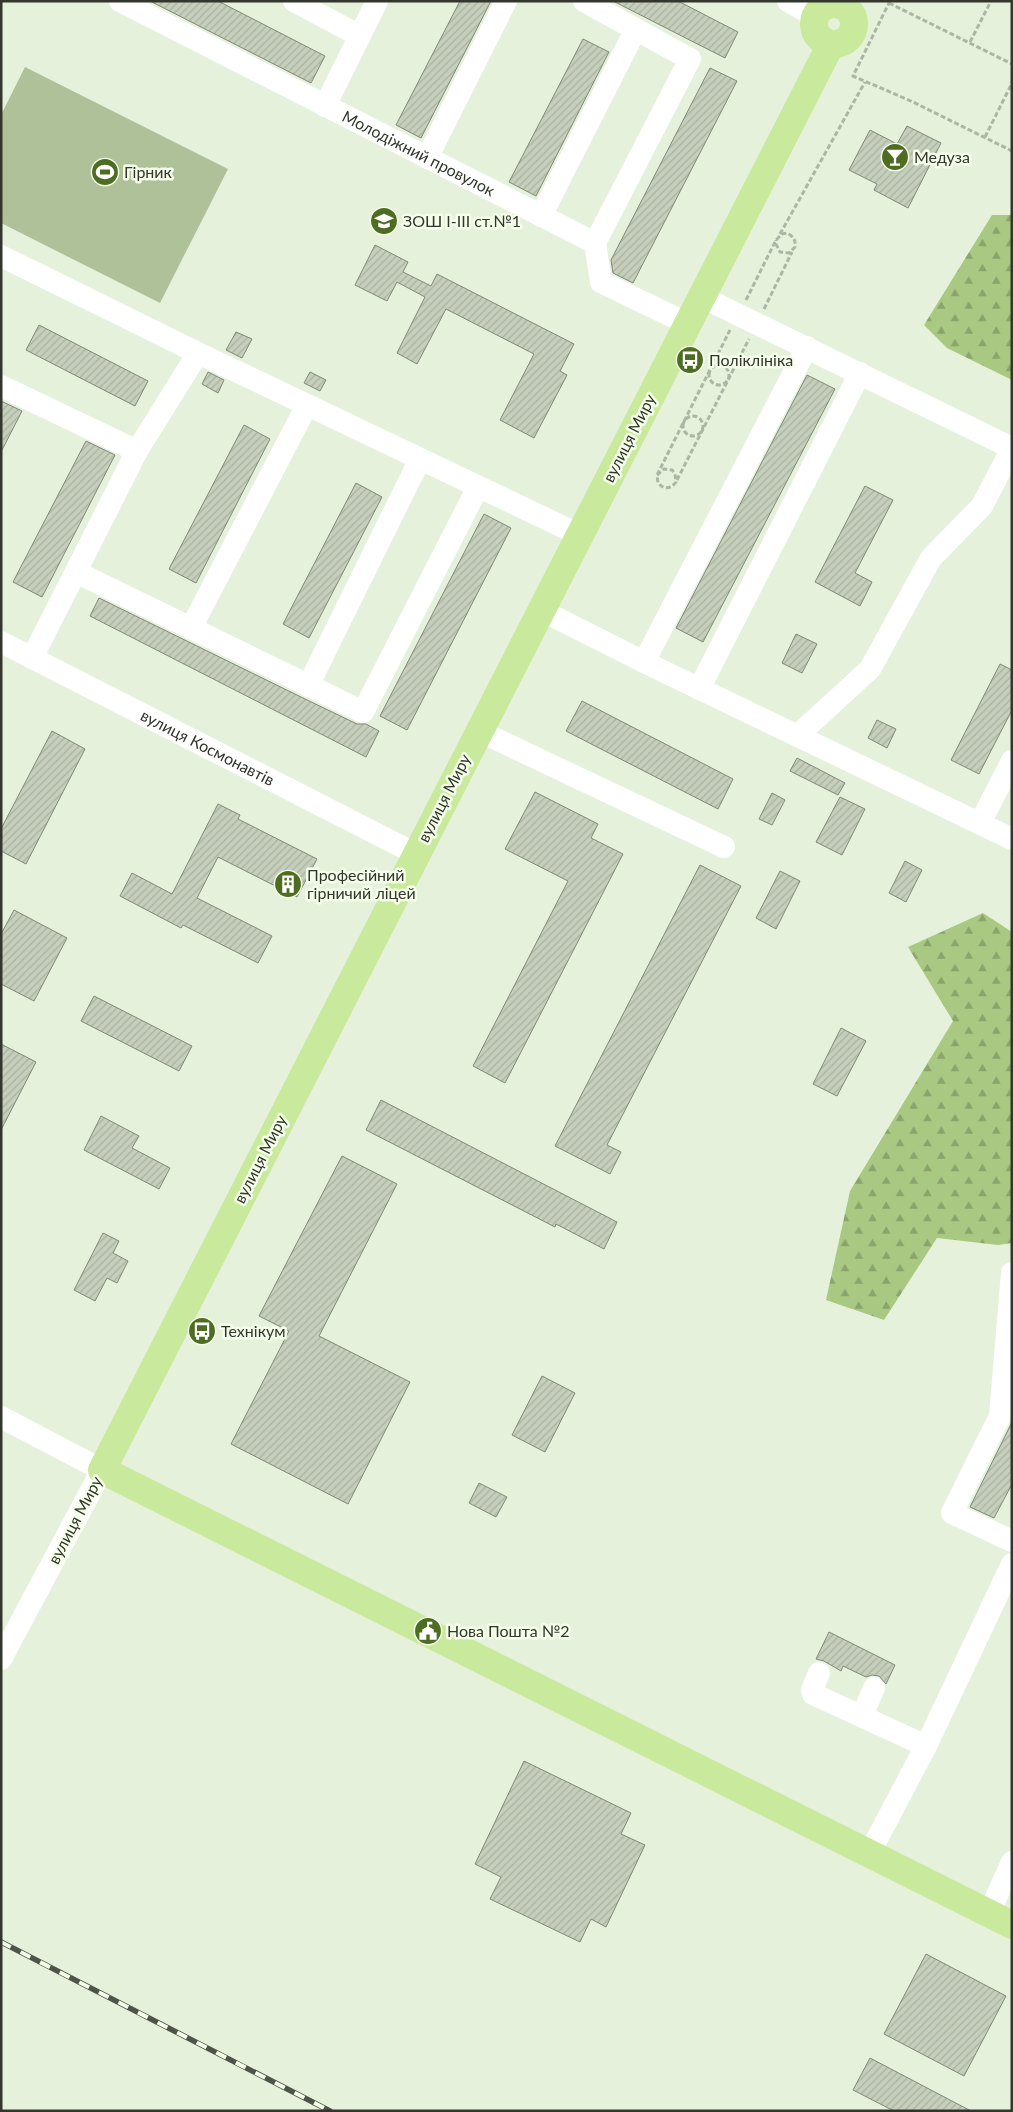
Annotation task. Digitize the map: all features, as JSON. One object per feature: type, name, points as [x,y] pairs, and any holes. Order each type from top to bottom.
[{"type":"main road","points":[[832,3],[851,6],[854,23],[850,36],[838,44],[824,42],[815,32],[814,16],[821,8],[832,3]]},
{"type":"main road","name":"вулиця Миру","points":[[102,1470],[831,44]]},
{"type":"main road","points":[[102,1470],[1000,1919]]},
{"type":"street","points":[[294,1],[360,36]]},
{"type":"street","points":[[325,106],[377,1]]},
{"type":"street","points":[[427,158],[506,1]]},
{"type":"street","points":[[584,1],[690,59],[595,243],[601,282],[688,324]]},
{"type":"street","points":[[788,1],[814,16]]},
{"type":"street","name":"Молодіжний провулок","points":[[132,4],[325,106],[595,243]]},
{"type":"street","points":[[541,216],[636,29]]},
{"type":"street","points":[[1,256],[198,353],[580,535]]},
{"type":"street","points":[[702,297],[1012,448],[982,506],[931,558],[870,670],[798,735]]},
{"type":"street","points":[[644,662],[807,347]]},
{"type":"street","points":[[32,658],[138,450],[198,353]]},
{"type":"street","points":[[699,689],[860,373]]},
{"type":"street","points":[[1,386],[138,450]]},
{"type":"street","points":[[191,628],[307,405]]},
{"type":"street","points":[[308,686],[420,459]]},
{"type":"street","points":[[76,572],[363,712],[478,487]]},
{"type":"street","points":[[541,610],[699,689],[1012,839]]},
{"type":"street","name":"вулиця Космонавтів","points":[[1,642],[416,854]]},
{"type":"street","points":[[479,731],[724,847]]},
{"type":"street","points":[[980,823],[1012,761]]},
{"type":"street","points":[[1012,1273],[1000,1416],[952,1513],[1012,1541]]},
{"type":"street","points":[[1,1417],[102,1470]]},
{"type":"street","name":"вулиця Миру","points":[[1,1659],[102,1470]]},
{"type":"street","points":[[869,1854],[926,1746],[1012,1564]]},
{"type":"street","points":[[820,1672],[812,1693],[926,1746]]},
{"type":"street","points":[[862,1716],[874,1688]]},
{"type":"street","points":[[1000,1919],[1012,1862]]},
{"type":"path","points":[[970,42],[991,1]]},
{"type":"path","points":[[1012,64],[889,2],[853,76],[913,102],[1012,151]]},
{"type":"path","points":[[777,238],[787,233],[791,235],[794,238],[795,247],[747,319],[710,371],[657,475],[658,484],[665,488],[670,488],[676,482],[728,379],[747,319],[777,238],[865,82]]},
{"type":"path","points":[[985,137],[1012,83]]},
{"type":"path","points":[[777,238],[777,248],[784,253],[789,253],[795,247]]},
{"type":"path","points":[[717,365],[725,367],[728,370],[728,379],[722,384],[713,383],[710,379],[710,371],[717,365]]},
{"type":"path","points":[[691,416],[700,418],[703,426],[702,431],[691,436],[684,430],[684,421],[691,416]]},
{"type":"path","points":[[657,475],[664,469],[672,470],[675,474],[676,482]]},
{"type":"green space","points":[[25,67],[228,169],[160,303],[1,223],[1,115]]},
{"type":"green space","points":[[992,215],[1012,215],[1012,380],[947,348],[924,325]]},
{"type":"green space","points":[[983,913],[1012,932],[1012,1243],[998,1245],[937,1238],[884,1320],[826,1300],[850,1191],[953,1021],[908,947]]},
{"type":"building","points":[[150,1],[218,1],[325,56],[311,83]]},
{"type":"building","points":[[460,1],[491,1],[421,138],[396,125]]},
{"type":"building","points":[[613,1],[678,1],[738,32],[725,58]]},
{"type":"building","points":[[583,39],[609,52],[536,196],[509,182]]},
{"type":"building","points":[[710,68],[737,81],[633,283],[613,273],[611,260]]},
{"type":"building","name":"Медуза","points":[[907,126],[941,143],[908,208],[874,190],[877,184],[849,170],[870,130],[897,144]]},
{"type":"building","name":"ЗОШ I-III ст.№1","points":[[375,245],[408,262],[403,272],[431,286],[437,274],[574,344],[560,371],[567,375],[534,438],[500,420],[534,354],[446,309],[417,364],[397,353],[425,297],[397,282],[387,301],[355,285]]},
{"type":"building","points":[[39,325],[148,381],[135,406],[26,350]]},
{"type":"building","points":[[236,332],[252,339],[242,358],[226,350]]},
{"type":"building","points":[[208,372],[224,380],[218,393],[202,384]]},
{"type":"building","points":[[310,372],[326,380],[320,391],[304,383]]},
{"type":"building","points":[[807,375],[835,389],[703,642],[676,628]]},
{"type":"building","points":[[1,401],[22,411],[1,452]]},
{"type":"building","points":[[244,425],[270,439],[196,583],[169,569]]},
{"type":"building","points":[[86,441],[115,455],[42,597],[13,582]]},
{"type":"building","points":[[356,483],[382,497],[309,638],[283,624]]},
{"type":"building","points":[[865,486],[893,500],[855,573],[872,582],[860,606],[815,582]]},
{"type":"building","points":[[484,514],[511,528],[407,730],[380,716]]},
{"type":"building","points":[[99,598],[357,724],[366,724],[379,731],[366,757],[90,616]]},
{"type":"building","points":[[796,634],[817,644],[802,673],[782,663]]},
{"type":"building","points":[[1000,664],[1012,670],[1012,710],[979,774],[951,760]]},
{"type":"building","points":[[582,701],[733,779],[718,809],[566,731]]},
{"type":"building","points":[[877,720],[896,729],[887,748],[868,738]]},
{"type":"building","points":[[52,731],[85,749],[26,864],[1,851],[1,829]]},
{"type":"building","points":[[797,758],[845,783],[838,795],[790,771]]},
{"type":"building","points":[[535,792],[598,824],[591,838],[623,854],[505,1083],[473,1066],[568,881],[505,849]]},
{"type":"building","points":[[772,793],[785,800],[772,825],[759,819]]},
{"type":"building","points":[[840,797],[865,809],[842,855],[816,842]]},
{"type":"building","name":"Професійний гірничий ліцей","points":[[218,804],[240,815],[238,819],[317,859],[297,897],[218,857],[197,898],[272,936],[258,963],[183,925],[181,928],[120,896],[132,873],[172,894]]},
{"type":"building","points":[[905,861],[922,870],[906,902],[889,893]]},
{"type":"building","points":[[700,865],[741,886],[607,1145],[621,1152],[610,1174],[555,1146]]},
{"type":"building","points":[[780,871],[800,881],[776,929],[756,918]]},
{"type":"building","points":[[14,910],[67,938],[34,1001],[1,984],[1,934]]},
{"type":"building","points":[[94,996],[192,1046],[179,1071],[81,1021]]},
{"type":"building","points":[[841,1028],[866,1041],[837,1096],[813,1084]]},
{"type":"building","points":[[1,1044],[36,1062],[1,1130]]},
{"type":"building","points":[[381,1100],[617,1222],[604,1249],[556,1224],[555,1227],[366,1130]]},
{"type":"building","points":[[101,1116],[139,1136],[132,1148],[170,1168],[159,1189],[84,1150]]},
{"type":"building","points":[[342,1156],[397,1184],[319,1336],[410,1382],[348,1504],[231,1444],[289,1331],[259,1316]]},
{"type":"building","points":[[103,1233],[119,1241],[113,1253],[128,1261],[117,1283],[107,1278],[95,1301],[74,1290]]},
{"type":"building","points":[[542,1376],[575,1393],[545,1452],[512,1435]]},
{"type":"building","points":[[1012,1422],[1012,1484],[994,1518],[970,1507]]},
{"type":"building","points":[[479,1483],[507,1497],[496,1517],[469,1503]]},
{"type":"building","points":[[829,1632],[895,1665],[886,1684],[879,1676],[872,1675],[866,1677],[843,1666],[841,1671],[824,1661],[816,1659]]},
{"type":"building","points":[[524,1761],[631,1813],[621,1834],[645,1845],[606,1927],[591,1919],[580,1942],[490,1899],[501,1877],[475,1864]]},
{"type":"building","points":[[926,1954],[1006,1996],[964,2076],[884,2034]]},
{"type":"building","points":[[870,2058],[971,2111],[894,2111],[853,2090]]},
{"type":"railway","points":[[1,1942],[330,2111]]},
{"type":"place","name":"Медуза","points":[[895,157]]},
{"type":"place","name":"Гірник","points":[[105,172]]},
{"type":"place","name":"ЗОШ I-III ст.№1","points":[[384,221]]},
{"type":"place","name":"Поліклініка","points":[[690,360]]},
{"type":"place","name":"Професійний гірничий ліцей","points":[[288,884]]},
{"type":"place","name":"Технікум","points":[[202,1331]]},
{"type":"place","name":"Нова Пошта №2","points":[[428,1631]]}]
